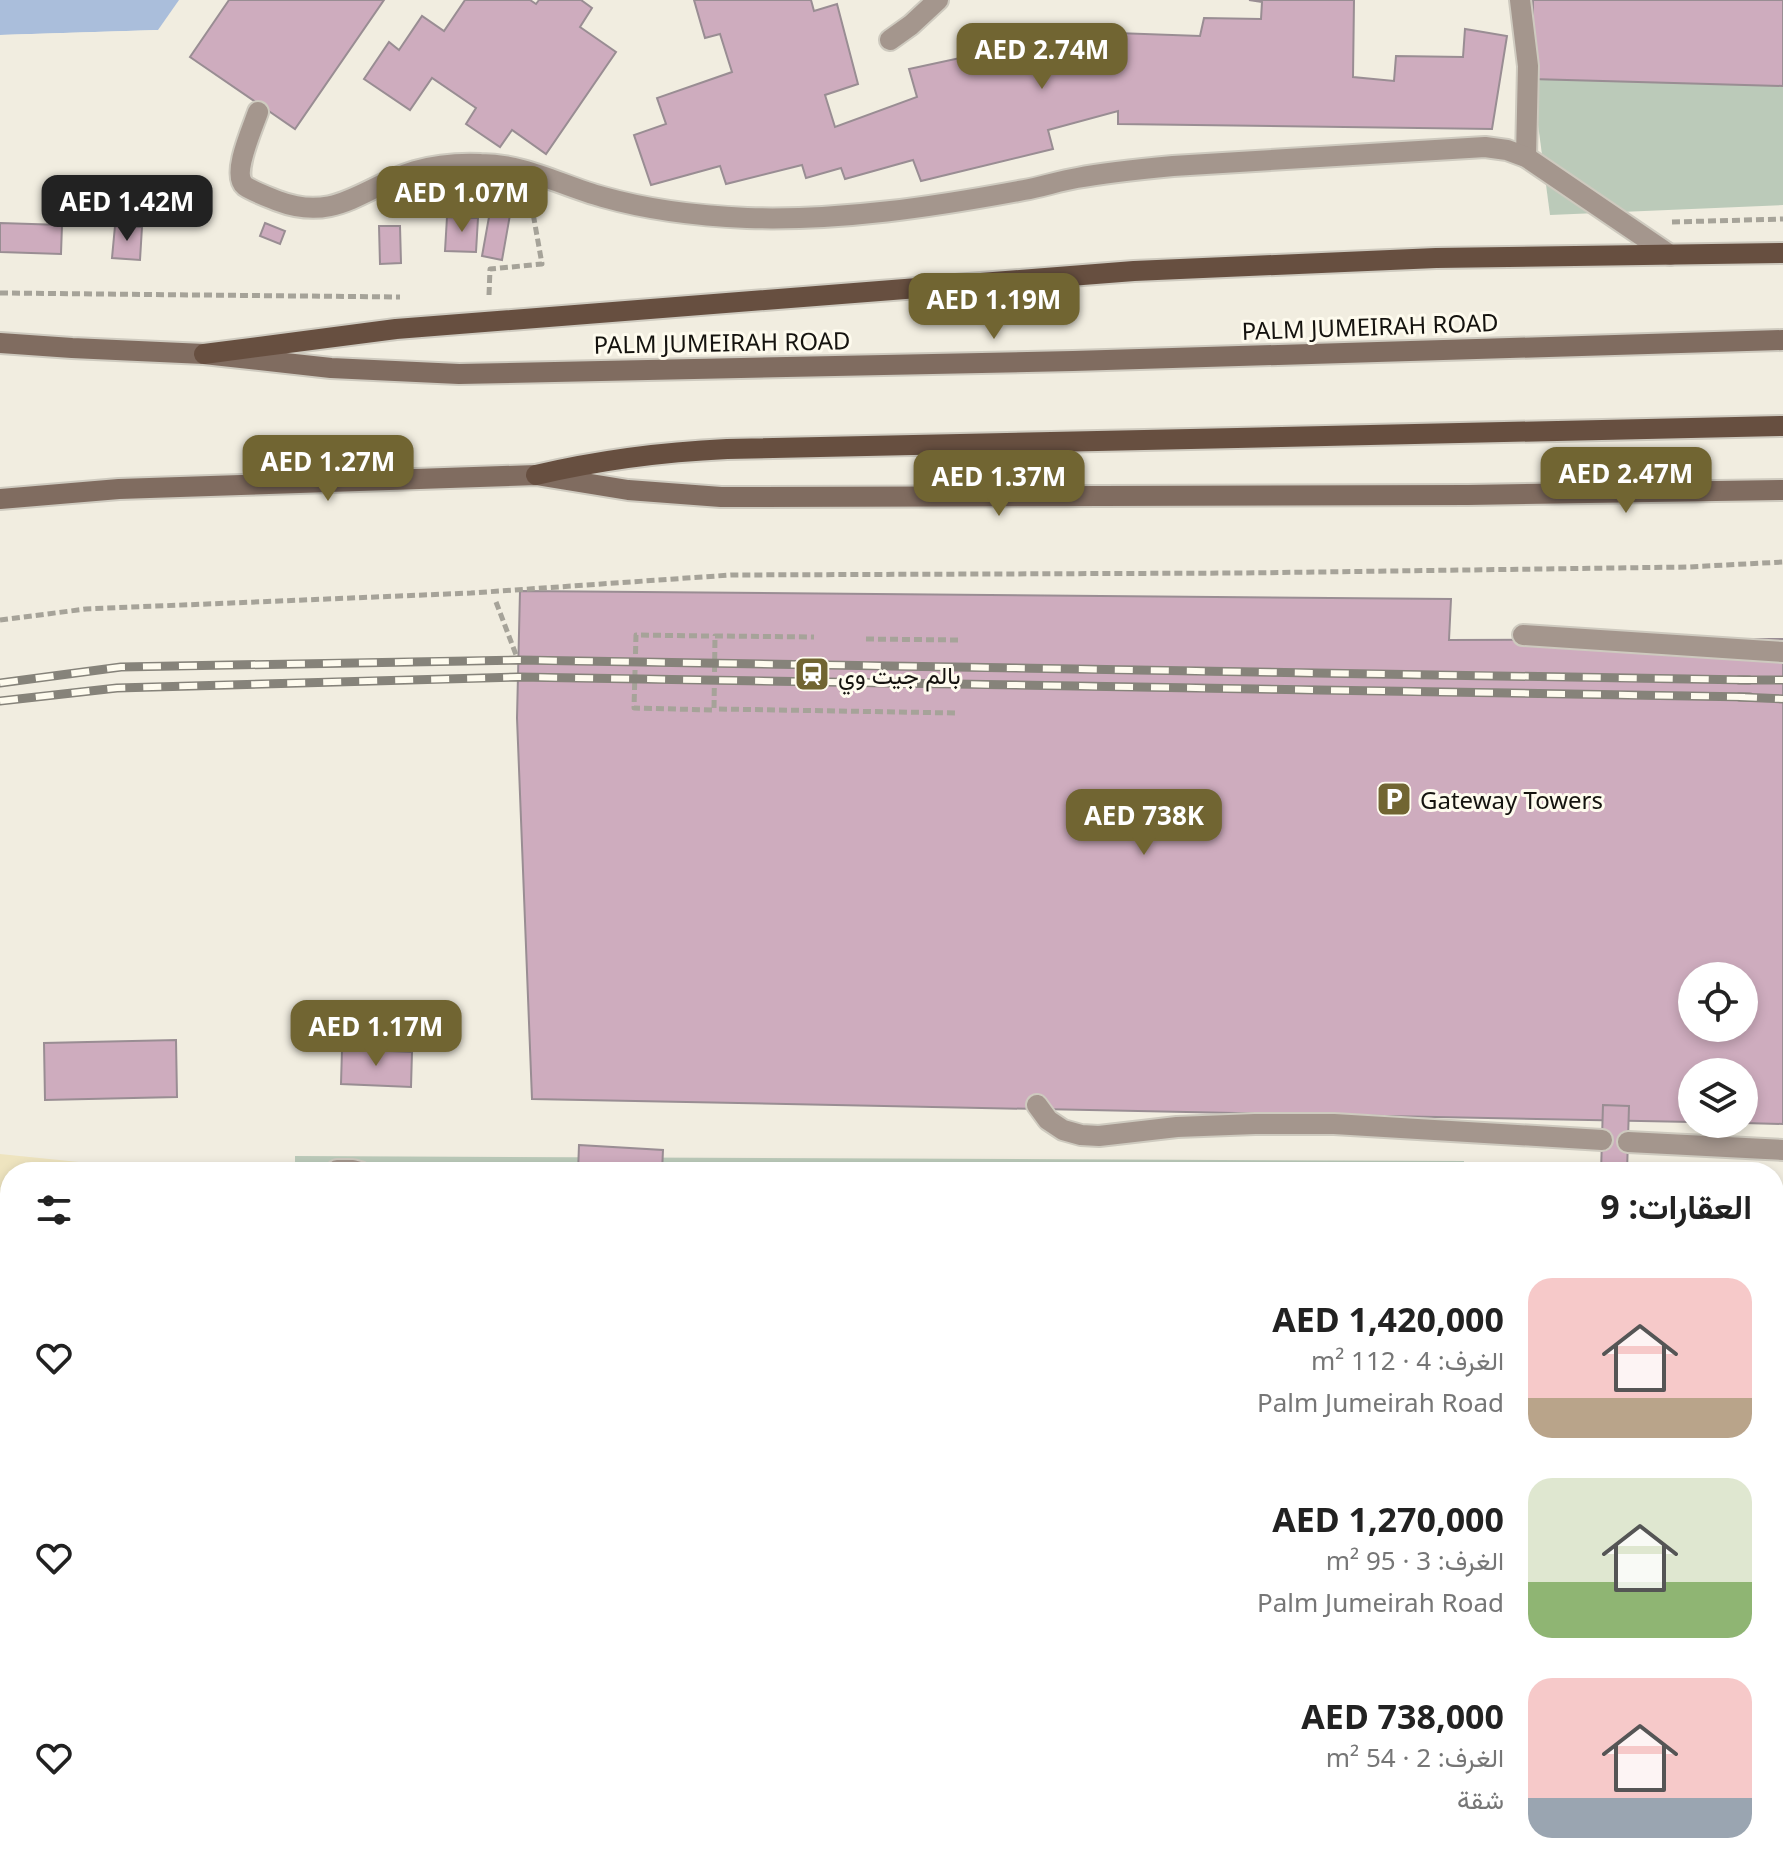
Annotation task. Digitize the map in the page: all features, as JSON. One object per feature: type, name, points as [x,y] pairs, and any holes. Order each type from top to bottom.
[{"type":"main road","points":[[204,354],[332,336],[460,324],[1134,271],[1436,258],[1783,253]]},
{"type":"main road","name":"PALM JUMEIRAH ROAD","points":[[0,343],[204,354],[331,368],[459,374],[1073,361],[1783,340]]},
{"type":"main road","points":[[536,475],[631,456],[727,449],[1783,426]]},
{"type":"main road","points":[[0,499],[119,489],[536,475],[628,490],[721,497],[1468,495],[1783,490]]},
{"type":"lane","points":[[890,40],[938,0]]},
{"type":"lane","points":[[1520,0],[1528,66],[1526,157]]},
{"type":"lane","points":[[258,112],[239,168],[241,180],[244,185],[294,207],[337,205],[417,170],[450,164],[484,163],[525,170],[600,197],[654,208],[747,218],[794,218],[887,212],[1026,190],[1087,176],[1173,166],[1485,147],[1526,157],[1670,255]]},
{"type":"lane","points":[[1523,635],[1783,652]]},
{"type":"lane","points":[[1037,1105],[1048,1120],[1063,1130],[1081,1135],[1099,1136],[1192,1126],[1318,1124],[1602,1140]]},
{"type":"lane","points":[[1628,1142],[1783,1150]]},
{"type":"path","points":[[489,296],[490,269],[542,264],[525,170]]},
{"type":"path","points":[[0,293],[408,297]]},
{"type":"path","points":[[0,620],[86,609],[471,593],[731,575],[1228,573],[1688,567],[1783,562]]},
{"type":"path","points":[[496,602],[518,660]]},
{"type":"path","points":[[709,636],[636,635],[634,708],[714,710],[715,636],[814,637]]},
{"type":"path","points":[[866,639],[958,640]]},
{"type":"path","points":[[719,709],[957,713]]},
{"type":"green space","points":[[1532,79],[1783,86],[1783,205],[1550,215]]},
{"type":"green space","points":[[295,1156],[1464,1161],[1464,1162],[295,1162]]},
{"type":"sand","points":[[0,1154],[79,1162],[0,1162]]},
{"type":"water","points":[[0,0],[179,0],[158,30],[0,35]]},
{"type":"pier","points":[[158,30],[155,34],[0,39],[0,35]]},
{"type":"building","points":[[229,0],[384,0],[295,129],[190,57]]},
{"type":"building","points":[[465,0],[530,0],[536,4],[539,0],[581,0],[592,8],[580,27],[616,52],[546,154],[512,130],[500,147],[466,124],[476,108],[432,78],[410,110],[364,79],[389,42],[399,50],[422,16],[444,31]]},
{"type":"building","points":[[694,0],[811,0],[814,11],[837,4],[858,84],[825,95],[835,127],[917,97],[909,69],[1076,33],[1078,54],[1117,60],[1117,33],[1200,36],[1204,18],[1261,19],[1262,2],[1249,0],[1354,0],[1353,77],[1394,81],[1396,56],[1463,57],[1465,29],[1507,36],[1492,129],[1118,124],[1118,111],[1048,130],[1053,149],[921,181],[913,160],[845,179],[841,168],[806,178],[802,165],[726,184],[720,166],[651,185],[634,135],[666,124],[657,98],[732,72],[720,34],[705,38]]},
{"type":"building","points":[[1533,0],[1783,0],[1783,86],[1532,79]]},
{"type":"building","points":[[496,178],[516,181],[502,260],[482,256]]},
{"type":"building","points":[[447,217],[478,218],[476,252],[445,251]]},
{"type":"building","points":[[0,223],[62,225],[61,254],[0,252]]},
{"type":"building","points":[[265,223],[285,231],[280,244],[260,236]]},
{"type":"building","points":[[115,226],[142,227],[140,260],[112,258]]},
{"type":"building","points":[[379,226],[400,226],[401,263],[380,264]]},
{"type":"building","points":[[520,591],[1451,599],[1449,640],[1783,639],[1783,1124],[1758,1123],[1758,1058],[1678,1058],[1678,1122],[532,1099],[517,718]]},
{"type":"building","points":[[176,1040],[177,1097],[45,1100],[44,1043]]},
{"type":"building","points":[[342,1049],[412,1052],[411,1087],[341,1084]]},
{"type":"building","points":[[1603,1105],[1629,1106],[1627,1162],[1601,1162]]},
{"type":"building","points":[[579,1145],[663,1150],[662,1162],[578,1162]]},
{"type":"railway","points":[[0,683],[121,667],[518,660],[1749,680]]},
{"type":"railway","points":[[0,701],[117,688],[518,677],[1750,697]]},
{"type":"railway","points":[[1739,680],[1783,680]]},
{"type":"railway","points":[[1739,697],[1783,699]]},
{"type":"place","name":"بالم جيت وي","points":[[812,674]]},
{"type":"place","name":"Gateway Towers","points":[[1394,799]]}]
